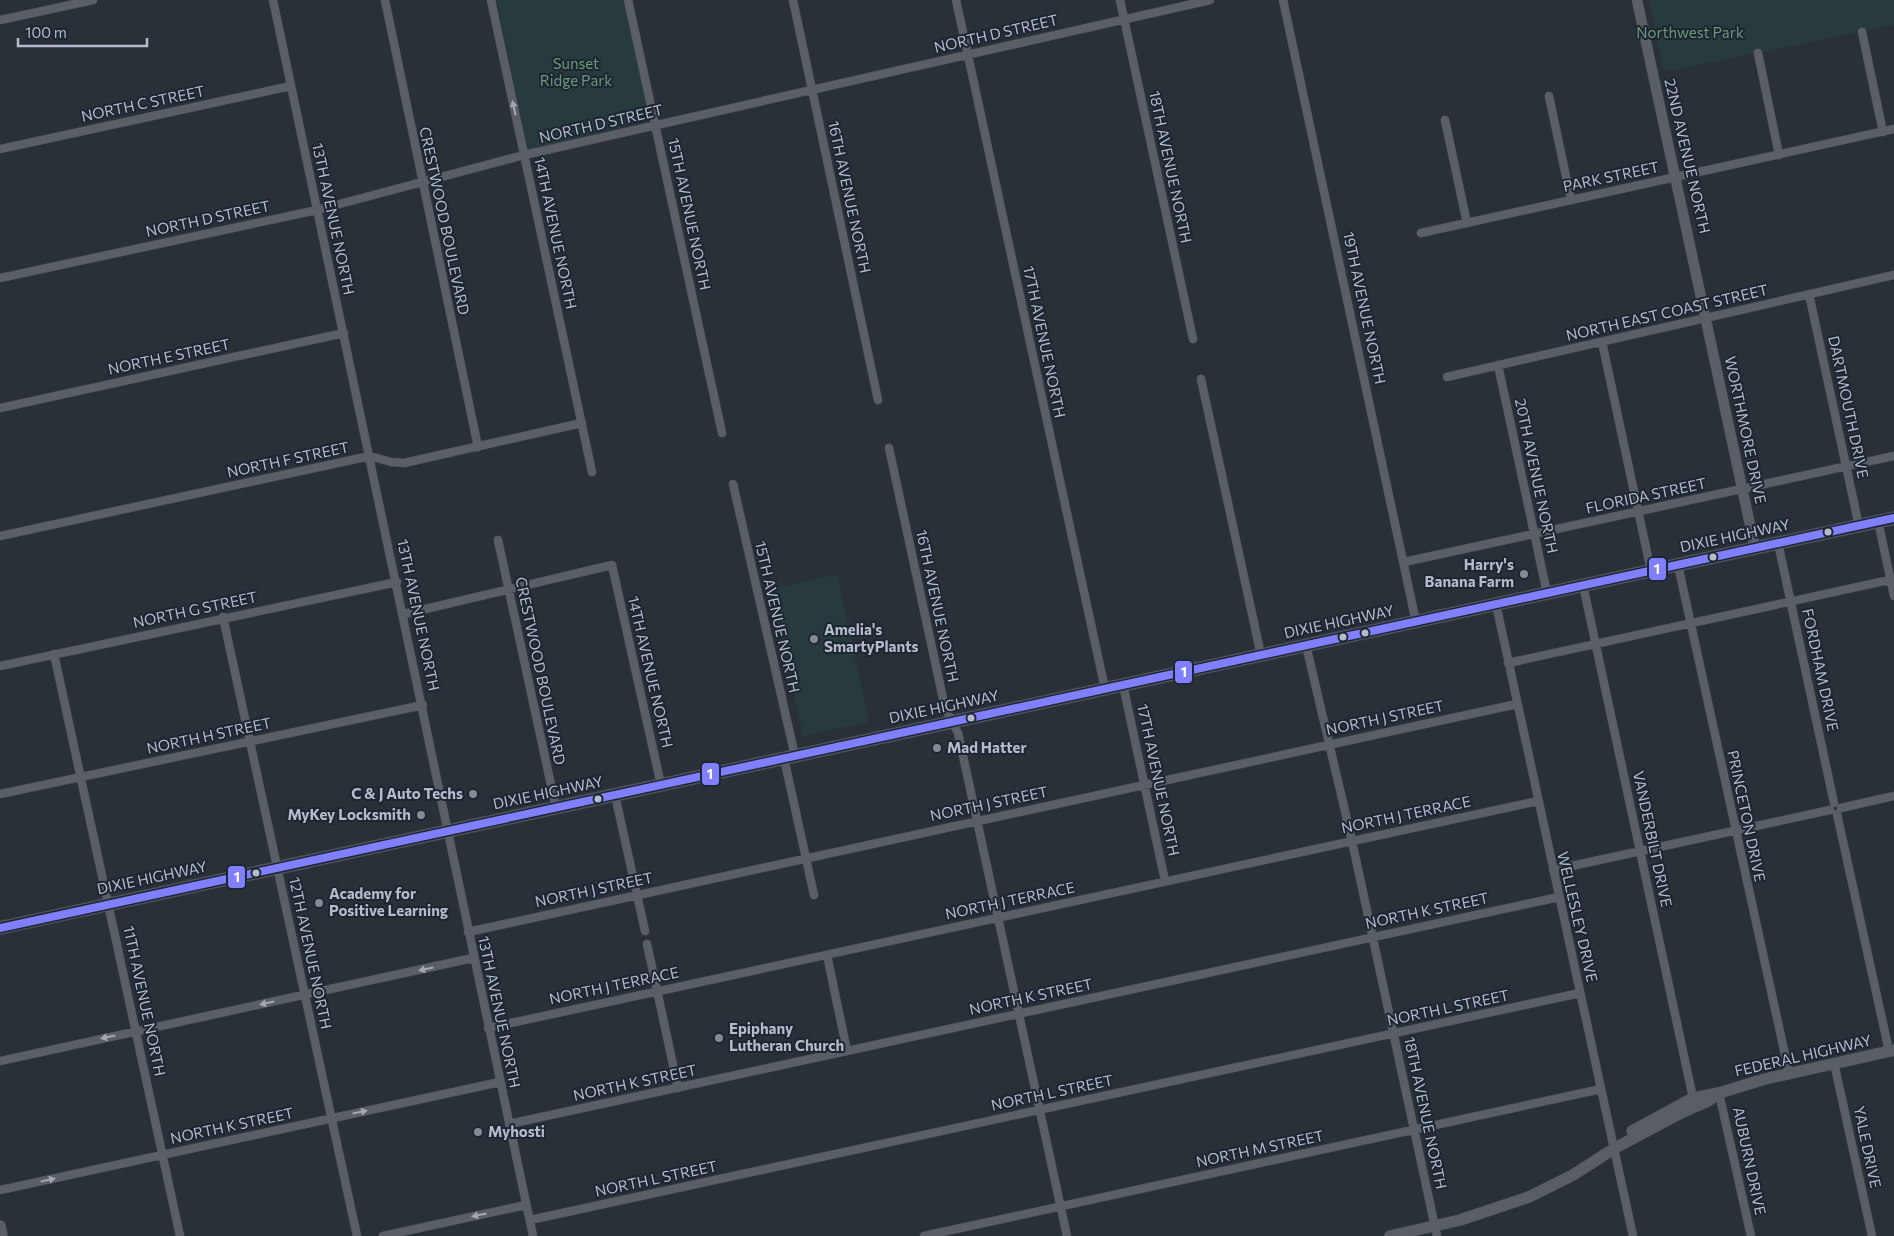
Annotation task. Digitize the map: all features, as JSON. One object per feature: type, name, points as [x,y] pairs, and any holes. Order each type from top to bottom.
[{"type":"main road","name":"DIXIE HIGHWAY","points":[[0,928],[1894,518]]},
{"type":"main road","name":"FEDERAL HIGHWAY","points":[[1615,1148],[1628,1134],[1642,1125],[1694,1098],[1719,1093],[1789,1073],[1892,1051]]},
{"type":"main road","name":"FEDERAL HIGHWAY","points":[[1390,1236],[1436,1231],[1529,1197],[1573,1175],[1615,1148],[1680,1113],[1708,1101],[1719,1093]]},
{"type":"main road","points":[[0,1226],[2,1236]]},
{"type":"street","points":[[0,20],[93,0]]},
{"type":"street","name":"13TH AVENUE NORTH","points":[[273,0],[404,614],[446,831],[533,1236]]},
{"type":"street","name":"CRESTWOOD BOULEVARD","points":[[385,0],[421,182],[478,446]]},
{"type":"street","name":"14TH AVENUE NORTH","points":[[491,0],[592,472]]},
{"type":"street","name":"15TH AVENUE NORTH","points":[[628,0],[722,433]]},
{"type":"street","name":"16TH AVENUE NORTH","points":[[793,0],[878,400]]},
{"type":"street","name":"17TH AVENUE NORTH","points":[[956,0],[1105,689]]},
{"type":"street","name":"18TH AVENUE NORTH","points":[[1120,0],[1193,339]]},
{"type":"street","name":"NORTH D STREET","points":[[0,278],[317,210],[524,155],[1210,0]]},
{"type":"street","name":"19TH AVENUE NORTH","points":[[1283,0],[1416,622]]},
{"type":"street","name":"22ND AVENUE NORTH","points":[[1637,0],[1706,318]]},
{"type":"street","points":[[1862,32],[1883,132]]},
{"type":"street","points":[[1758,53],[1779,155]]},
{"type":"street","name":"NORTH C STREET","points":[[0,149],[291,86]]},
{"type":"street","points":[[1549,96],[1571,200]]},
{"type":"street","points":[[1446,120],[1468,223]]},
{"type":"street","name":"PARK STREET","points":[[1422,233],[1894,130]]},
{"type":"street","name":"NORTH EAST COAST STREET","points":[[1447,377],[1894,275]]},
{"type":"street","name":"DARTMOUTH DRIVE","points":[[1810,294],[1859,526]]},
{"type":"street","name":"WORTHMORE DRIVE","points":[[1706,318],[1755,548]]},
{"type":"street","name":"NORTH E STREET","points":[[0,408],[344,333]]},
{"type":"street","points":[[1602,342],[1651,571]]},
{"type":"street","name":"20TH AVENUE NORTH","points":[[1498,365],[1547,593]]},
{"type":"street","points":[[1201,379],[1261,655]]},
{"type":"street","name":"NORTH F STREET","points":[[0,536],[370,456],[391,462],[404,463],[582,423]]},
{"type":"street","name":"16TH AVENUE NORTH","points":[[889,448],[945,708],[958,732],[1067,1236]]},
{"type":"street","name":"FLORIDA STREET","points":[[1404,562],[1894,456]]},
{"type":"street","name":"15TH AVENUE NORTH","points":[[733,484],[790,757],[806,858],[814,895]]},
{"type":"street","points":[[1878,522],[1894,596]]},
{"type":"street","name":"CRESTWOOD BOULEVARD","points":[[498,540],[556,808]]},
{"type":"street","name":"FORDHAM DRIVE","points":[[1778,543],[1835,809],[1892,1051]]},
{"type":"street","name":"14TH AVENUE NORTH","points":[[508,589],[612,565],[661,785]]},
{"type":"street","name":"PRINCETON DRIVE","points":[[1678,565],[1789,1073]]},
{"type":"street","points":[[1508,663],[1892,580]]},
{"type":"street","name":"NORTH G STREET","points":[[0,666],[223,617],[397,582]]},
{"type":"street","name":"VANDERBILT DRIVE","points":[[1583,585],[1694,1098]]},
{"type":"street","points":[[404,614],[508,589]]},
{"type":"street","name":"WELLESLEY DRIVE","points":[[1496,604],[1552,870],[1633,1236]]},
{"type":"street","name":"12TH AVENUE NORTH","points":[[223,617],[357,1236]]},
{"type":"street","name":"18TH AVENUE NORTH","points":[[1306,645],[1352,841],[1436,1231]]},
{"type":"street","name":"11TH AVENUE NORTH","points":[[54,654],[180,1236]]},
{"type":"street","name":"17TH AVENUE NORTH","points":[[1123,685],[1165,881]]},
{"type":"street","name":"NORTH J STREET","points":[[468,932],[1517,704]]},
{"type":"street","name":"NORTH H STREET","points":[[0,794],[423,705]]},
{"type":"street","points":[[615,795],[645,931]]},
{"type":"street","points":[[1552,870],[1894,796]]},
{"type":"street","name":"NORTH J TERRACE","points":[[488,1028],[1538,801]]},
{"type":"street","name":"NORTH K STREET","points":[[509,1124],[1559,897]]},
{"type":"street","points":[[648,944],[678,1088]]},
{"type":"street","points":[[826,954],[847,1051]]},
{"type":"street","points":[[0,1061],[473,958]]},
{"type":"street","name":"NORTH L STREET","points":[[530,1220],[1580,993]]},
{"type":"street","name":"YALE DRIVE","points":[[1834,1064],[1872,1236]]},
{"type":"street","name":"NORTH K STREET","points":[[0,1190],[500,1082]]},
{"type":"street","name":"NORTH M STREET","points":[[924,1236],[1601,1089]]},
{"type":"street","name":"AUBURN DRIVE","points":[[1719,1093],[1751,1236]]},
{"type":"street","points":[[384,1236],[526,1205]]},
{"type":"green space","name":"Sunset Ridge Park","points":[[497,0],[624,0],[650,119],[528,151]]},
{"type":"green space","name":"Northwest Park","points":[[1649,0],[1894,0],[1894,25],[1664,72]]},
{"type":"green space","points":[[837,574],[869,722],[803,736],[771,589]]},
{"type":"transit line","name":"1","points":[[0,928],[1894,518]]},
{"type":"place","name":"Harry's Banana Farm","points":[[1524,574]]},
{"type":"place","name":"Amelia's SmartyPlants","points":[[814,639]]},
{"type":"place","name":"Mad Hatter","points":[[937,748]]},
{"type":"place","name":"C & J Auto Techs","points":[[473,794]]},
{"type":"place","name":"MyKey Locksmith","points":[[421,815]]},
{"type":"place","name":"Academy for Positive Learning","points":[[319,903]]},
{"type":"place","name":"Epiphany Lutheran Church","points":[[719,1038]]},
{"type":"place","name":"Myhosti","points":[[478,1132]]}]
